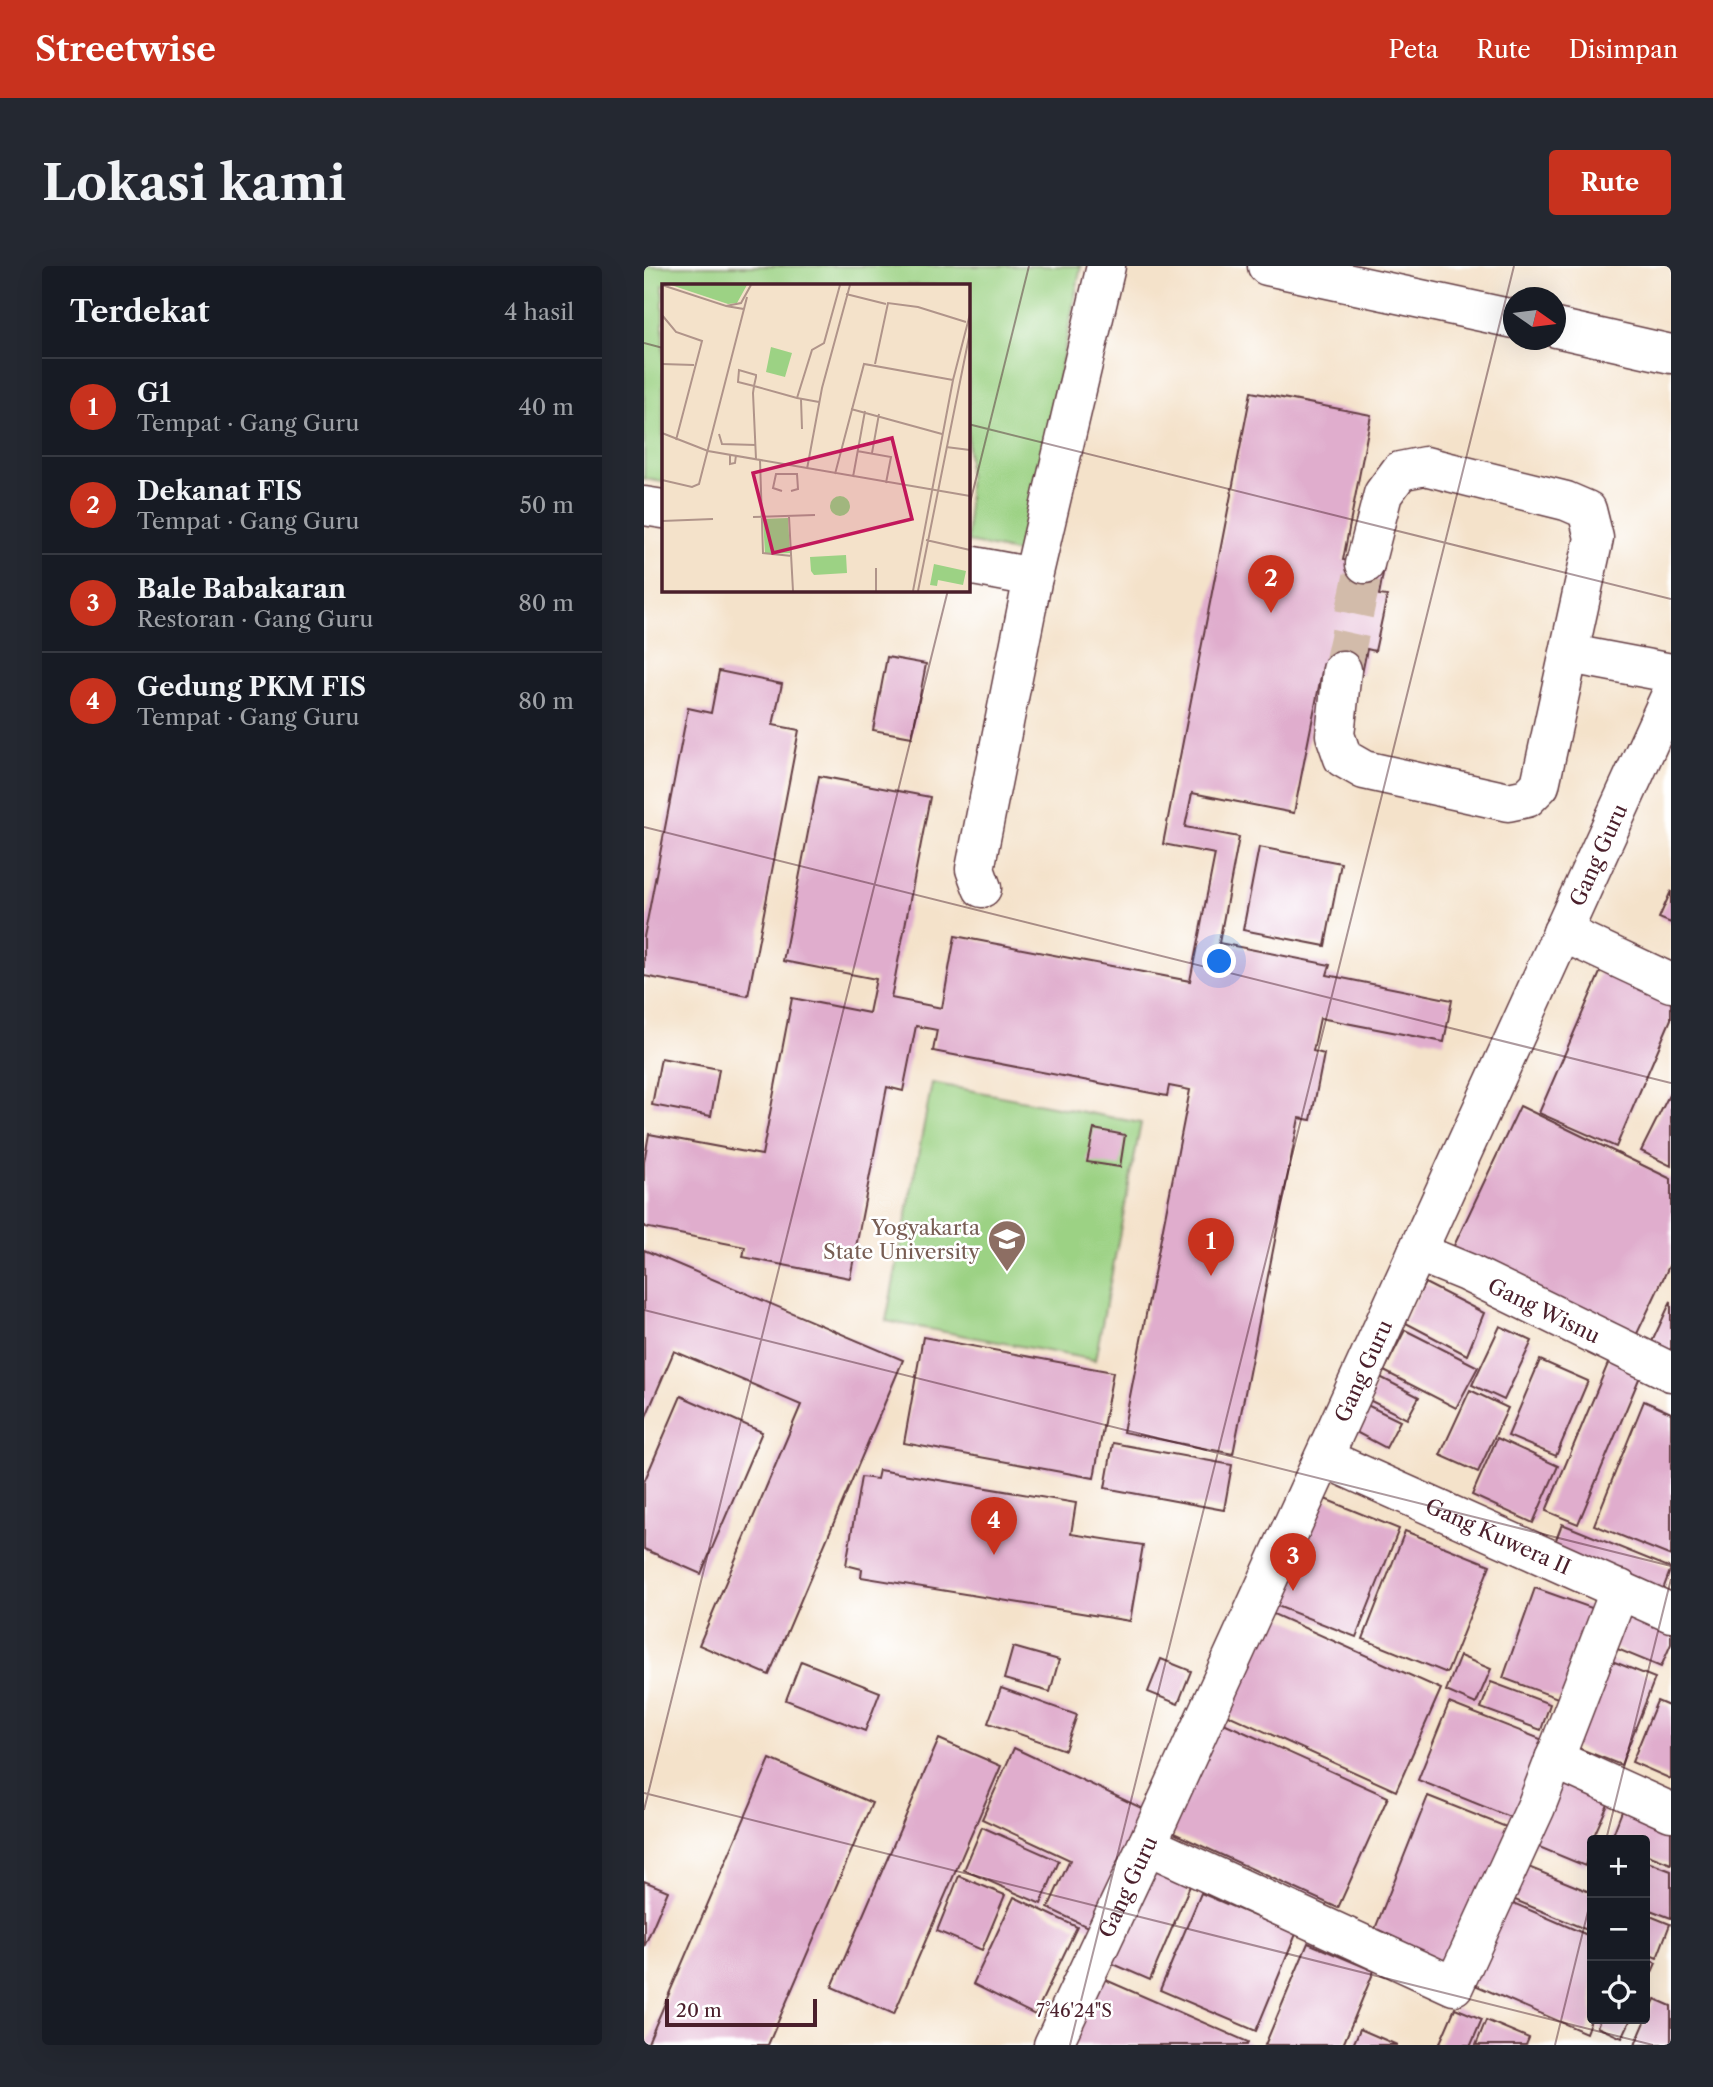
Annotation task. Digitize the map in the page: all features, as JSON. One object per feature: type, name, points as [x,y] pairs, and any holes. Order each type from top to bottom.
[{"type":"street","points":[[982,888],[975,869],[1033,577],[1106,266]]},
{"type":"street","points":[[1266,266],[1503,317]]},
{"type":"street","points":[[1566,330],[1671,355]]},
{"type":"street","points":[[1342,670],[1335,735],[1343,758],[1364,770],[1508,802],[1527,798],[1540,785],[1594,538],[1587,510],[1566,501],[1425,466],[1400,471],[1383,494],[1364,564]]},
{"type":"street","points":[[644,506],[662,509]]},
{"type":"street","points":[[970,565],[1033,577]]},
{"type":"street","points":[[1570,654],[1671,673]]},
{"type":"street","name":"Gang Guru","points":[[1053,2045],[1147,1845],[1671,694]]},
{"type":"street","points":[[1562,932],[1671,983]]},
{"type":"street","name":"Gang Wisnu","points":[[1417,1252],[1466,1272],[1671,1372]]},
{"type":"street","name":"Gang Kuwera II","points":[[1324,1458],[1671,1613]]},
{"type":"street","points":[[1147,1845],[1454,1986],[1536,1807],[1620,1589]]},
{"type":"street","points":[[1555,1759],[1671,1812]]},
{"type":"green space","points":[[644,266],[1081,266],[1024,554],[970,542],[970,284],[662,284],[662,482],[644,479]]},
{"type":"green space","points":[[932,1083],[1141,1123],[1095,1360],[886,1321]]},
{"type":"building","points":[[1251,392],[1371,415],[1343,560],[1384,568],[1379,595],[1387,596],[1375,651],[1367,649],[1362,674],[1323,666],[1294,813],[1192,793],[1185,827],[1239,837],[1219,943],[1330,965],[1327,975],[1452,1000],[1444,1042],[1320,1018],[1313,1051],[1324,1054],[1311,1120],[1299,1118],[1233,1454],[1123,1432],[1190,1090],[1169,1086],[1167,1096],[933,1051],[937,1030],[916,1026],[903,1091],[887,1087],[850,1278],[743,1257],[745,1247],[644,1227],[644,1162],[649,1134],[762,1155],[792,998],[869,1013],[876,979],[783,961],[819,776],[930,797],[891,998],[942,1008],[955,936],[1190,981],[1215,854],[1163,844]]},
{"type":"building","points":[[887,657],[926,664],[912,737],[873,730]]},
{"type":"building","points":[[719,671],[782,684],[773,725],[799,730],[748,996],[644,976],[644,937],[688,708],[711,713]]},
{"type":"building","points":[[1259,847],[1341,863],[1325,946],[1243,930]]},
{"type":"building","points":[[1671,891],[1671,923],[1659,918]]},
{"type":"building","points":[[1602,968],[1671,998],[1671,1019],[1616,1147],[1539,1113]]},
{"type":"building","points":[[661,1058],[719,1069],[711,1116],[652,1105]]},
{"type":"building","points":[[1671,1091],[1671,1166],[1641,1151]]},
{"type":"building","points":[[1520,1106],[1671,1179],[1671,1262],[1634,1340],[1451,1252]]},
{"type":"building","points":[[1094,1129],[1125,1135],[1120,1167],[1087,1162]]},
{"type":"building","points":[[644,1250],[903,1360],[769,1675],[699,1645],[801,1405],[674,1351],[644,1421]]},
{"type":"building","points":[[1425,1283],[1484,1313],[1467,1355],[1404,1322]]},
{"type":"building","points":[[1671,1301],[1671,1356],[1650,1346]]},
{"type":"building","points":[[1500,1326],[1532,1341],[1504,1400],[1472,1385]]},
{"type":"building","points":[[1405,1330],[1478,1367],[1456,1408],[1384,1371]]},
{"type":"building","points":[[923,1337],[1113,1372],[1094,1478],[904,1443]]},
{"type":"building","points":[[1612,1354],[1644,1367],[1578,1524],[1546,1511]]},
{"type":"building","points":[[1540,1360],[1588,1381],[1556,1456],[1508,1436]]},
{"type":"building","points":[[1380,1377],[1419,1397],[1407,1419],[1369,1400]]},
{"type":"building","points":[[1470,1390],[1508,1408],[1478,1472],[1440,1455]]},
{"type":"building","points":[[681,1396],[762,1432],[701,1574],[644,1549],[644,1482]]},
{"type":"building","points":[[1644,1401],[1671,1413],[1671,1556],[1594,1525]]},
{"type":"building","points":[[1367,1405],[1400,1421],[1386,1448],[1354,1431]]},
{"type":"building","points":[[1497,1438],[1558,1466],[1533,1523],[1472,1495]]},
{"type":"building","points":[[1113,1443],[1232,1465],[1224,1510],[1105,1488]]},
{"type":"building","points":[[879,1470],[1076,1503],[1071,1534],[1143,1545],[1130,1621],[861,1577],[862,1569],[846,1565],[861,1477],[877,1479]]},
{"type":"building","points":[[1315,1495],[1399,1529],[1356,1637],[1272,1604]]},
{"type":"building","points":[[1562,1524],[1671,1568],[1659,1600],[1550,1556]]},
{"type":"building","points":[[1405,1531],[1490,1565],[1447,1673],[1363,1639]]},
{"type":"building","points":[[1535,1588],[1606,1613],[1574,1704],[1503,1678]]},
{"type":"building","points":[[1262,1609],[1441,1689],[1396,1791],[1217,1710]]},
{"type":"building","points":[[1624,1611],[1671,1630],[1671,1644],[1661,1667],[1610,1646]]},
{"type":"building","points":[[1013,1647],[1059,1660],[1050,1692],[1004,1679]]},
{"type":"building","points":[[1460,1656],[1491,1669],[1476,1704],[1446,1691]]},
{"type":"building","points":[[1161,1659],[1191,1671],[1178,1704],[1148,1692]]},
{"type":"building","points":[[1607,1659],[1655,1678],[1621,1765],[1573,1746]]},
{"type":"building","points":[[801,1661],[880,1692],[865,1731],[786,1700]]},
{"type":"building","points":[[1491,1682],[1550,1704],[1541,1730],[1481,1708]]},
{"type":"building","points":[[1001,1688],[1077,1715],[1065,1750],[988,1723]]},
{"type":"building","points":[[1657,1701],[1671,1707],[1671,1779],[1632,1762]]},
{"type":"building","points":[[1449,1703],[1553,1744],[1522,1822],[1418,1780]]},
{"type":"building","points":[[1217,1720],[1388,1797],[1338,1908],[1167,1830]]},
{"type":"building","points":[[939,1739],[1001,1766],[894,2014],[832,1987]]},
{"type":"building","points":[[1014,1748],[1150,1812],[1096,1931],[1048,1908],[1070,1860],[982,1819]]},
{"type":"building","points":[[770,1759],[872,1803],[768,2045],[647,2045]]},
{"type":"building","points":[[1558,1767],[1615,1789],[1594,1835],[1587,1835],[1585,1866],[1527,1842]]},
{"type":"building","points":[[1428,1796],[1514,1830],[1458,1969],[1373,1934]]},
{"type":"building","points":[[1627,1798],[1671,1819],[1671,1864],[1650,1856],[1650,1835],[1613,1835]]},
{"type":"building","points":[[982,1827],[1059,1861],[1041,1904],[964,1870]]},
{"type":"building","points":[[1516,1862],[1587,1891],[1587,1930],[1503,1895]]},
{"type":"building","points":[[1650,1863],[1671,1871],[1671,1918],[1650,1910]]},
{"type":"building","points":[[1153,1864],[1192,1881],[1150,1980],[1111,1963]]},
{"type":"building","points":[[959,1876],[1005,1895],[982,1950],[937,1931]]},
{"type":"building","points":[[644,1881],[668,1891],[644,1947]]},
{"type":"building","points":[[1201,1893],[1296,1934],[1256,2031],[1160,1990]]},
{"type":"building","points":[[1497,1896],[1587,1935],[1587,2024],[1589,2024],[1586,2033],[1461,1979]]},
{"type":"building","points":[[1014,1897],[1077,1927],[1035,2015],[973,1984]]},
{"type":"building","points":[[1650,1916],[1670,1924],[1657,1958],[1650,1955]]},
{"type":"building","points":[[1308,1943],[1374,1971],[1343,2045],[1265,2045]]},
{"type":"building","points":[[1650,1960],[1656,1963],[1650,1977]]},
{"type":"building","points":[[1099,1977],[1248,2042],[1247,2045],[1078,2045],[1071,2042]]},
{"type":"building","points":[[1655,1999],[1671,2006],[1671,2045],[1635,2045],[1644,2024],[1650,2024],[1650,2010]]},
{"type":"building","points":[[1455,2008],[1482,2019],[1471,2045],[1439,2045]]},
{"type":"building","points":[[1486,2020],[1529,2038],[1526,2045],[1476,2045]]},
{"type":"building","points":[[1598,2024],[1629,2024],[1622,2038],[1597,2027]]},
{"type":"building","points":[[1360,2029],[1397,2045],[1353,2045]]},
{"type":"tunnel","points":[[1342,670],[1365,564]]},
{"type":"place","name":"Dekanat FIS","points":[[1271,613]]},
{"type":"place","name":"Yogyakarta State University","points":[[1007,1273]]},
{"type":"place","name":"G1","points":[[1211,1276]]},
{"type":"place","name":"Gedung PKM FIS","points":[[994,1555]]},
{"type":"place","name":"Bale Babakaran","points":[[1293,1591]]}]
